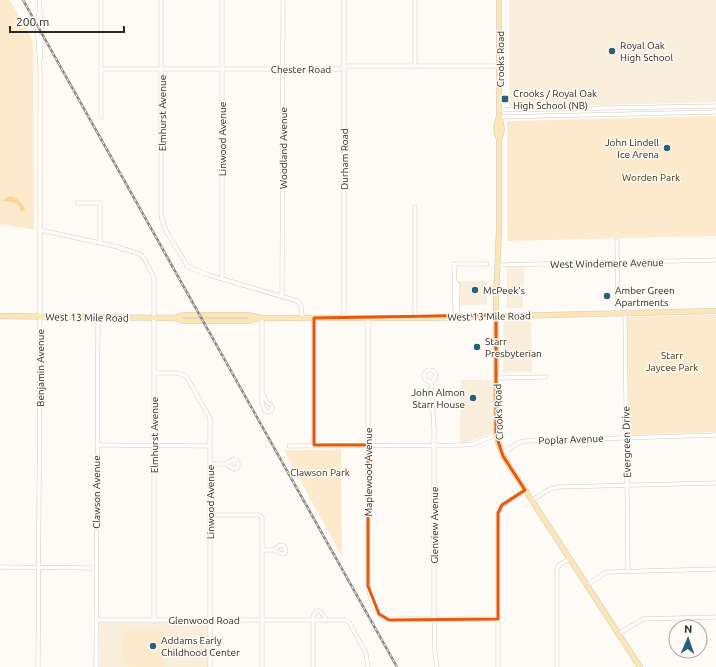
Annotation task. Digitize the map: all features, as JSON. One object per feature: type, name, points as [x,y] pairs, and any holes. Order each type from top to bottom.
[{"type":"main road","name":"Crooks Road","points":[[500,0],[499,110],[502,133],[499,139],[496,315],[496,435],[502,454],[640,667]]},
{"type":"main road","name":"West 13 Mile Road","points":[[0,316],[174,318],[183,321],[248,321],[262,318],[415,318],[716,311]]},
{"type":"street","name":"Benjamin Avenue","points":[[38,667],[40,68],[37,44],[37,24],[39,0]]},
{"type":"street","points":[[101,0],[101,117]]},
{"type":"street","name":"Elmhurst Avenue","points":[[162,0],[162,220],[166,231],[188,267],[222,278]]},
{"type":"street","name":"Linwood Avenue","points":[[222,0],[222,278]]},
{"type":"street","name":"Woodland Avenue","points":[[282,296],[283,0]]},
{"type":"street","name":"Durham Road","points":[[344,0],[344,318]]},
{"type":"street","points":[[415,0],[415,66]]},
{"type":"street","name":"Chester Road","points":[[101,69],[339,69],[348,66],[500,66]]},
{"type":"street","points":[[680,106],[680,113]]},
{"type":"street","points":[[499,110],[716,106]]},
{"type":"street","points":[[657,107],[657,113]]},
{"type":"street","points":[[596,108],[596,115]]},
{"type":"street","points":[[555,116],[558,109]]},
{"type":"street","points":[[520,110],[520,117]]},
{"type":"street","points":[[500,117],[716,112]]},
{"type":"street","points":[[40,230],[100,242],[100,203],[76,203]]},
{"type":"street","points":[[415,207],[415,318]]},
{"type":"street","points":[[618,241],[618,313]]},
{"type":"street","name":"Elmhurst Avenue","points":[[100,242],[139,254],[145,260],[154,278],[154,621]]},
{"type":"street","name":"West Windemere Avenue","points":[[498,265],[716,260]]},
{"type":"street","points":[[457,317],[458,285],[455,281],[454,264],[487,264]]},
{"type":"street","points":[[222,278],[297,301],[300,303],[302,308],[302,318]]},
{"type":"street","name":"Evergreen Drive","points":[[624,313],[628,571]]},
{"type":"street","name":"Clawson Avenue","points":[[96,667],[98,317]]},
{"type":"street","points":[[262,318],[262,395],[263,407],[266,412],[270,412],[272,407],[262,395]]},
{"type":"street","points":[[314,318],[314,445]]},
{"type":"street","name":"Maplewood Avenue","points":[[368,318],[368,586],[373,603],[381,616],[387,620],[434,620]]},
{"type":"street","name":"Linwood Avenue","points":[[155,373],[183,374],[188,378],[210,417],[210,667]]},
{"type":"street","points":[[497,378],[546,377]]},
{"type":"street","name":"Glenview Avenue","points":[[430,382],[434,445],[434,620],[435,652],[438,667]]},
{"type":"street","points":[[289,446],[466,445],[496,435]]},
{"type":"street","name":"Poplar Avenue","points":[[502,454],[520,442],[526,440],[716,435]]},
{"type":"street","points":[[97,444],[210,446]]},
{"type":"street","points":[[210,464],[226,464]]},
{"type":"street","points":[[532,500],[554,488],[716,483]]},
{"type":"street","points":[[498,667],[498,513],[502,505],[525,490]]},
{"type":"street","points":[[210,515],[262,516],[262,667]]},
{"type":"street","points":[[262,550],[274,550]]},
{"type":"street","points":[[557,667],[557,570],[559,565],[570,559]]},
{"type":"street","points":[[0,567],[96,568]]},
{"type":"street","points":[[587,585],[607,572],[716,569]]},
{"type":"street","name":"Glenwood Road","points":[[313,620],[314,614],[319,610],[324,614],[327,620]]},
{"type":"street","points":[[618,634],[643,619],[716,617]]},
{"type":"street","points":[[434,620],[498,619]]},
{"type":"street","name":"Glenwood Road","points":[[96,620],[344,620],[349,622],[366,653],[368,667]]},
{"type":"street","points":[[313,620],[313,667]]},
{"type":"highlighted area","points":[[496,315],[496,435],[503,456],[525,490],[502,505],[498,513],[498,619],[389,620],[379,614],[368,586],[368,445],[314,445],[314,318]]},
{"type":"shaded area","name":"Royal Oak High School","points":[[509,0],[716,0],[716,102],[509,106]]},
{"type":"shaded area","points":[[9,196],[20,201],[25,211],[21,211],[18,205],[14,203],[2,201]]},
{"type":"shaded area","points":[[507,267],[524,267],[523,308],[507,308]]},
{"type":"shaded area","points":[[459,281],[487,281],[487,305],[459,305]]},
{"type":"shaded area","points":[[504,321],[531,321],[532,372],[503,373]]},
{"type":"shaded area","points":[[461,380],[493,380],[492,433],[468,442],[460,443]]},
{"type":"shaded area","name":"Addams Early Childhood Center","points":[[207,623],[208,667],[99,667],[99,624]]},
{"type":"green space","points":[[0,0],[10,0],[33,42],[34,230],[0,224]]},
{"type":"green space","name":"Worden Park","points":[[716,116],[716,236],[507,241],[507,121]]},
{"type":"green space","name":"Starr Jaycee Park","points":[[716,315],[716,432],[629,435],[627,317]]},
{"type":"green space","name":"Clawson Park","points":[[284,450],[341,450],[342,557]]},
{"type":"green space","points":[[126,629],[160,629],[164,634],[164,667],[130,667],[128,665],[122,656],[123,639]]},
{"type":"railway","points":[[23,0],[397,667]]},
{"type":"place","name":"Royal Oak High School","points":[[612,51]]},
{"type":"place","name":"Crooks / Royal Oak High School (NB)","points":[[505,99]]},
{"type":"place","name":"John Lindell Ice Arena","points":[[667,148]]},
{"type":"place","name":"McPeek's","points":[[475,290]]},
{"type":"place","name":"Amber Green Apartments","points":[[607,296]]},
{"type":"place","name":"Starr Presbyterian","points":[[477,347]]},
{"type":"place","name":"John Almon Starr House","points":[[473,398]]},
{"type":"place","name":"Addams Early Childhood Center","points":[[153,646]]}]
